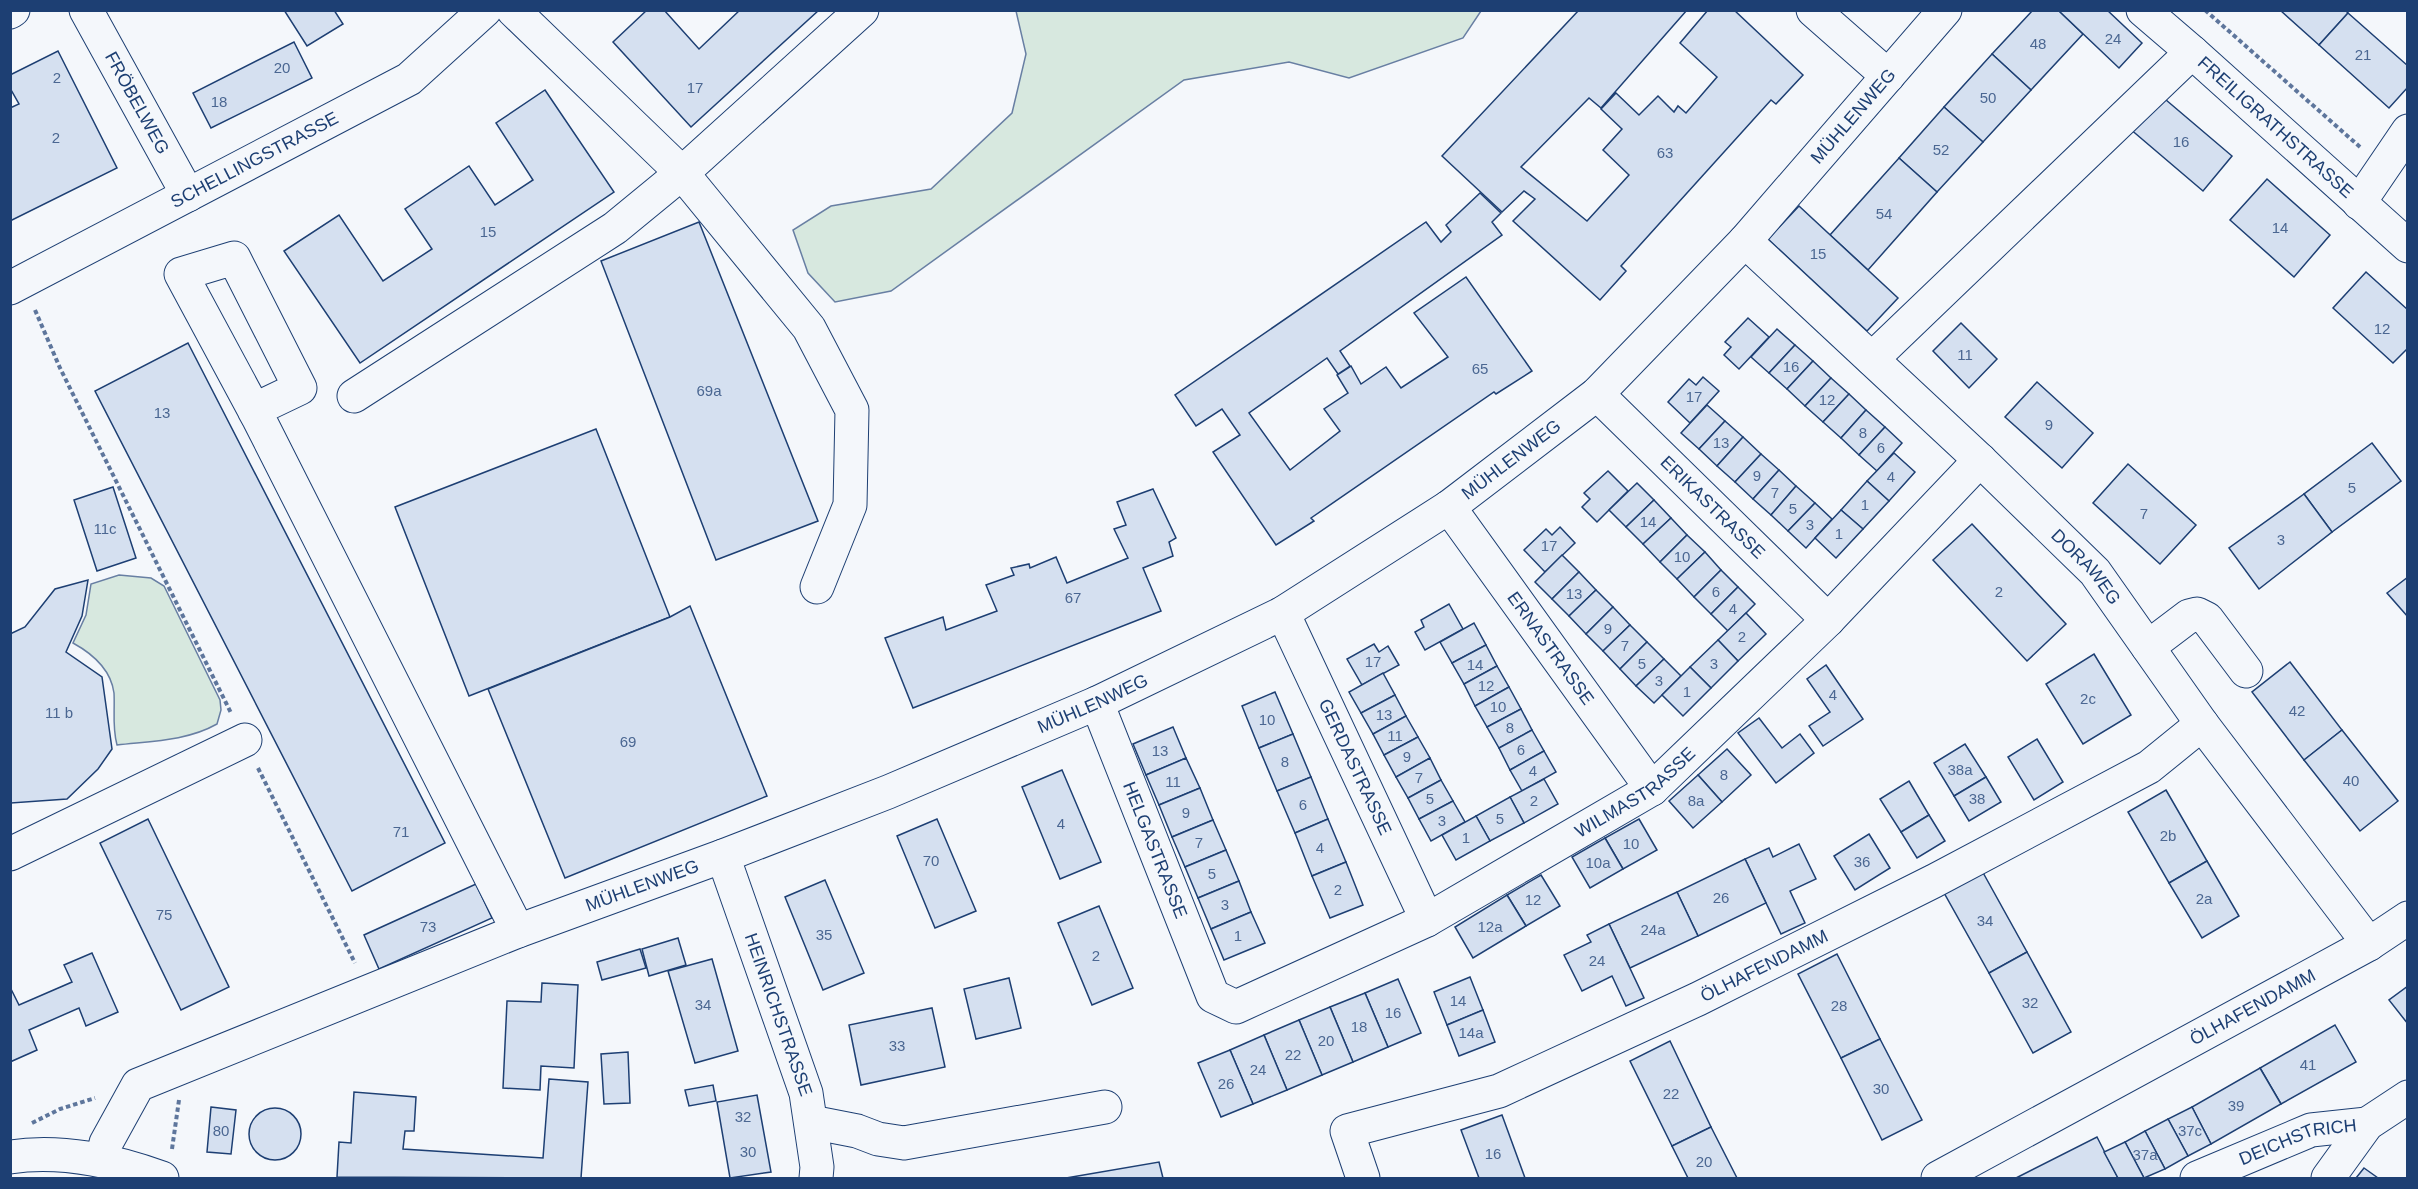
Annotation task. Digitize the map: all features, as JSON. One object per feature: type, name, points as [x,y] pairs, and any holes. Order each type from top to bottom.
[{"type":"street","name":"FRÖBELWEG","points":[[86,10],[188,195]]},
{"type":"street","name":"SCHELLINGSTRASSE","points":[[17,285],[409,80],[485,10]]},
{"type":"street","points":[[513,10],[682,173],[809,328],[852,410],[850,505],[816,587]]},
{"type":"street","points":[[354,396],[615,228],[682,173],[862,10]]},
{"type":"street","points":[[1813,10],[1888,76]]},
{"type":"street","name":"MÜHLENWEG","points":[[138,1085],[518,931],[723,856],[888,792],[1097,703],[1282,613],[1449,507],[1597,394],[1745,241],[1945,10]]},
{"type":"street","name":"FREILIGRATHSTRASSE","points":[[2143,10],[2408,246]]},
{"type":"street","points":[[1872,359],[2192,52]]},
{"type":"street","points":[[2359,203],[2382,166],[2408,131]]},
{"type":"street","name":"DORAWEG","points":[[1745,241],[1980,460],[2095,572],[2202,724],[2369,944]]},
{"type":"street","points":[[259,419],[254,410],[300,388],[234,258],[181,274],[259,419],[518,931]]},
{"type":"street","name":"ERIKASTRASSE","points":[[1597,394],[1828,620]]},
{"type":"street","name":"WILMASTRASSE","points":[[1213,996],[1236,1007],[1427,920],[1652,789],[1828,620],[1980,460]]},
{"type":"street","name":"ERNASTRASSE","points":[[1449,507],[1652,789]]},
{"type":"street","name":"GERDASTRASSE","points":[[1282,613],[1427,920]]},
{"type":"street","points":[[2148,647],[2189,616],[2198,614],[2207,619],[2246,671]]},
{"type":"street","name":"HELGASTRASSE","points":[[1097,703],[1213,996]]},
{"type":"street","name":"ÖLHAFENDAMM","points":[[1363,1179],[1347,1131],[1499,1091],[1698,999],[1934,881],[2149,766],[2202,724]]},
{"type":"street","points":[[10,854],[245,740]]},
{"type":"street","name":"HEINRICHSTRASSE","points":[[723,856],[806,1093],[818,1167],[816,1179]]},
{"type":"street","name":"ÖLHAFENDAMM","points":[[1938,1179],[2369,944],[2408,918]]},
{"type":"street","points":[[102,1160],[106,1143],[138,1085]]},
{"type":"street","points":[[2328,1179],[2367,1124],[2408,1097]]},
{"type":"street","points":[[811,1122],[857,1131],[878,1139],[904,1143],[1105,1107]]},
{"type":"street","name":"DEICHSTRICH","points":[[2197,1179],[2311,1130],[2367,1124]]},
{"type":"street","points":[[10,1157],[58,1155],[102,1160],[155,1176]]},
{"type":"path","points":[[2205,10],[2382,166]]},
{"type":"path","points":[[17,285],[369,991]]},
{"type":"path","points":[[155,1176],[171,1153],[181,1089],[173,1071]]},
{"type":"path","points":[[24,1127],[60,1109],[138,1085]]},
{"type":"shaded area","points":[[1016,10],[1481,11],[1463,38],[1349,78],[1289,62],[1184,80],[891,291],[835,302],[808,273],[793,230],[831,206],[931,189],[1012,113],[1026,54]]},
{"type":"shaded area","points":[[119,575],[151,578],[164,586],[220,700],[221,710],[217,724],[181,737],[117,745],[114,725],[114,693],[109,677],[94,658],[73,643],[86,615],[91,584]]},
{"type":"building","points":[[284,10],[334,10],[343,24],[307,46]]},
{"type":"building","points":[[647,10],[664,10],[699,49],[740,10],[819,10],[691,127],[613,42]]},
{"type":"building","points":[[1579,10],[1687,10],[1601,108],[1589,98],[1521,167],[1587,221],[1629,175],[1603,150],[1622,129],[1601,109],[1616,93],[1639,115],[1658,96],[1674,112],[1678,106],[1686,113],[1717,77],[1680,43],[1708,10],[1734,10],[1803,75],[1776,104],[1771,100],[1621,266],[1626,271],[1600,300],[1513,221],[1535,199],[1524,191],[1502,212],[1442,156]]},
{"type":"building","points":[[2033,10],[2058,10],[2083,34],[2031,90],[1992,54]]},
{"type":"building","points":[[2058,10],[2107,10],[2142,43],[2119,68]]},
{"type":"building","points":[[2280,10],[2345,10],[2348,13],[2319,45]]},
{"type":"building","points":[[2348,13],[2408,66],[2408,87],[2389,108],[2319,45]]},
{"type":"building","points":[[294,42],[312,78],[211,128],[193,93]]},
{"type":"building","points":[[58,51],[117,168],[10,221],[10,108],[19,104],[10,88],[10,75]]},
{"type":"building","points":[[1992,54],[2031,90],[1983,142],[1944,107]]},
{"type":"building","points":[[545,90],[614,192],[360,363],[284,251],[339,215],[383,281],[432,249],[405,209],[469,166],[495,205],[533,180],[496,123]]},
{"type":"building","points":[[2159,94],[2232,156],[2203,191],[2129,128]]},
{"type":"building","points":[[1944,107],[1983,142],[1937,192],[1899,158]]},
{"type":"building","points":[[1899,158],[1937,192],[1868,270],[1830,235]]},
{"type":"building","points":[[2267,179],[2330,235],[2294,277],[2230,220]]},
{"type":"building","points":[[1480,193],[1501,213],[1492,222],[1502,235],[1340,351],[1350,366],[1338,374],[1327,358],[1249,413],[1290,470],[1340,431],[1324,409],[1348,393],[1337,375],[1351,366],[1361,384],[1386,367],[1401,388],[1448,357],[1414,313],[1466,277],[1532,371],[1496,394],[1494,392],[1311,518],[1314,521],[1276,545],[1213,452],[1240,435],[1222,409],[1196,426],[1175,395],[1426,222],[1441,242],[1451,232],[1446,225]]},
{"type":"building","points":[[1799,206],[1898,298],[1867,331],[1768,239]]},
{"type":"building","points":[[699,222],[818,521],[716,560],[601,261]]},
{"type":"building","points":[[2366,272],[2408,310],[2408,348],[2393,363],[2333,308]]},
{"type":"building","points":[[1748,318],[1769,337],[1739,369],[1724,355],[1731,347],[1725,342]]},
{"type":"building","points":[[1961,323],[1997,359],[1969,388],[1933,351]]},
{"type":"building","points":[[1777,329],[1795,345],[1769,373],[1751,357]]},
{"type":"building","points":[[188,343],[445,843],[352,891],[95,391]]},
{"type":"building","points":[[1795,345],[1813,361],[1787,389],[1769,373]]},
{"type":"building","points":[[1813,361],[1831,378],[1805,406],[1787,389]]},
{"type":"building","points":[[1703,377],[1719,391],[1690,423],[1668,402],[1689,379],[1696,385]]},
{"type":"building","points":[[1831,378],[1849,394],[1823,422],[1805,406]]},
{"type":"building","points":[[2037,382],[2093,433],[2062,468],[2005,417]]},
{"type":"building","points":[[1849,394],[1866,410],[1841,438],[1823,422]]},
{"type":"building","points":[[1707,405],[1725,421],[1699,449],[1681,433]]},
{"type":"building","points":[[1866,410],[1885,427],[1859,455],[1841,438]]},
{"type":"building","points":[[1725,421],[1743,437],[1717,466],[1699,449]]},
{"type":"building","points":[[1885,427],[1902,443],[1877,471],[1859,455]]},
{"type":"building","points":[[596,429],[670,617],[469,696],[395,507]]},
{"type":"building","points":[[1743,437],[1761,454],[1735,482],[1717,466]]},
{"type":"building","points":[[2372,443],[2401,481],[2332,532],[2304,494]]},
{"type":"building","points":[[1894,453],[1915,472],[1889,501],[1867,481]]},
{"type":"building","points":[[1761,454],[1779,470],[1753,499],[1735,482]]},
{"type":"building","points":[[2128,464],[2196,525],[2160,564],[2093,503]]},
{"type":"building","points":[[1779,470],[1796,486],[1771,515],[1753,499]]},
{"type":"building","points":[[1608,471],[1628,491],[1597,522],[1582,507],[1590,499],[1584,493]]},
{"type":"building","points":[[1867,481],[1889,501],[1863,529],[1841,510]]},
{"type":"building","points":[[1637,483],[1654,500],[1626,527],[1609,510]]},
{"type":"building","points":[[1796,486],[1815,503],[1788,531],[1771,515]]},
{"type":"building","points":[[113,487],[136,558],[97,571],[74,500]]},
{"type":"building","points":[[1153,489],[1176,538],[1169,542],[1173,556],[1143,568],[1161,611],[913,708],[885,638],[943,617],[946,630],[997,611],[986,585],[1014,575],[1011,568],[1029,564],[1030,568],[1056,557],[1067,583],[1128,558],[1114,529],[1126,525],[1117,502]]},
{"type":"building","points":[[2304,494],[2332,532],[2259,589],[2229,548]]},
{"type":"building","points":[[1654,500],[1671,518],[1643,544],[1626,527]]},
{"type":"building","points":[[1815,503],[1832,519],[1806,548],[1788,531]]},
{"type":"building","points":[[1841,510],[1863,529],[1836,558],[1815,538]]},
{"type":"building","points":[[1671,518],[1687,535],[1660,562],[1643,544]]},
{"type":"building","points":[[1972,524],[2066,624],[2027,661],[1933,560]]},
{"type":"building","points":[[1560,527],[1575,543],[1545,572],[1524,550],[1546,529],[1552,535]]},
{"type":"building","points":[[1687,535],[1705,552],[1677,579],[1660,562]]},
{"type":"building","points":[[1705,552],[1721,570],[1694,597],[1677,579]]},
{"type":"building","points":[[1562,555],[1579,572],[1552,599],[1535,582]]},
{"type":"building","points":[[1721,570],[1738,587],[1711,614],[1694,597]]},
{"type":"building","points":[[1579,572],[1596,590],[1569,616],[1552,599]]},
{"type":"building","points":[[2408,577],[2408,617],[2387,593]]},
{"type":"building","points":[[88,580],[82,616],[66,652],[102,677],[112,749],[98,769],[67,799],[11,803],[10,634],[25,627],[55,589]]},
{"type":"building","points":[[1738,587],[1755,604],[1728,631],[1711,614]]},
{"type":"building","points":[[1596,590],[1613,607],[1586,634],[1569,616]]},
{"type":"building","points":[[1449,604],[1463,629],[1425,650],[1415,632],[1424,627],[1421,620]]},
{"type":"building","points":[[690,606],[767,796],[565,878],[488,689],[670,617]]},
{"type":"building","points":[[1613,607],[1630,625],[1603,651],[1586,634]]},
{"type":"building","points":[[1746,613],[1766,634],[1738,661],[1718,640]]},
{"type":"building","points":[[1474,623],[1486,645],[1452,663],[1440,642]]},
{"type":"building","points":[[1630,625],[1647,642],[1620,669],[1603,651]]},
{"type":"building","points":[[1718,640],[1738,661],[1711,688],[1690,667]]},
{"type":"building","points":[[1647,642],[1664,659],[1636,686],[1620,669]]},
{"type":"building","points":[[1374,644],[1379,652],[1388,646],[1399,665],[1362,685],[1347,659]]},
{"type":"building","points":[[1486,645],[1497,666],[1464,684],[1452,663]]},
{"type":"building","points":[[2094,654],[2131,715],[2083,744],[2046,684]]},
{"type":"building","points":[[1664,659],[1681,676],[1654,703],[1636,686]]},
{"type":"building","points":[[2290,662],[2342,730],[2304,760],[2252,692]]},
{"type":"building","points":[[1826,665],[1863,719],[1823,746],[1809,726],[1830,712],[1807,679]]},
{"type":"building","points":[[1497,666],[1509,687],[1475,706],[1464,684]]},
{"type":"building","points":[[1690,667],[1711,688],[1683,716],[1662,695]]},
{"type":"building","points":[[1383,673],[1395,695],[1361,713],[1349,692]]},
{"type":"building","points":[[1509,687],[1521,709],[1487,727],[1475,706]]},
{"type":"building","points":[[1275,692],[1293,734],[1259,748],[1242,706]]},
{"type":"building","points":[[1395,695],[1406,716],[1373,734],[1361,713]]},
{"type":"building","points":[[1521,709],[1532,730],[1499,748],[1487,727]]},
{"type":"building","points":[[1406,716],[1418,737],[1384,755],[1373,734]]},
{"type":"building","points":[[1759,718],[1782,748],[1800,734],[1814,753],[1776,783],[1738,733]]},
{"type":"building","points":[[1173,727],[1186,758],[1146,775],[1133,744]]},
{"type":"building","points":[[1532,730],[1544,751],[1510,770],[1499,748]]},
{"type":"building","points":[[2342,730],[2398,801],[2360,831],[2304,760]]},
{"type":"building","points":[[1293,734],[1311,777],[1277,791],[1259,748]]},
{"type":"building","points":[[1418,737],[1430,758],[1396,777],[1384,755]]},
{"type":"building","points":[[2037,739],[2063,782],[2034,800],[2008,757]]},
{"type":"building","points":[[1965,744],[1986,777],[1954,796],[1934,763]]},
{"type":"building","points":[[1727,749],[1751,775],[1722,802],[1698,775]]},
{"type":"building","points":[[1544,751],[1556,772],[1522,791],[1510,770]]},
{"type":"building","points":[[1186,758],[1200,788],[1159,805],[1146,775]]},
{"type":"building","points":[[1430,758],[1441,780],[1408,798],[1396,777]]},
{"type":"building","points":[[1062,770],[1101,862],[1060,879],[1022,787]]},
{"type":"building","points":[[1698,775],[1722,802],[1693,828],[1669,801]]},
{"type":"building","points":[[1311,777],[1328,819],[1295,833],[1277,791]]},
{"type":"building","points":[[1986,777],[2001,802],[1969,821],[1954,796]]},
{"type":"building","points":[[1544,779],[1558,804],[1524,823],[1510,797]]},
{"type":"building","points":[[1441,780],[1453,801],[1419,819],[1408,798]]},
{"type":"building","points":[[1909,781],[1929,815],[1901,832],[1880,799]]},
{"type":"building","points":[[1200,788],[1213,820],[1172,837],[1159,805]]},
{"type":"building","points":[[2166,790],[2207,861],[2169,883],[2128,812]]},
{"type":"building","points":[[1510,797],[1524,823],[1490,841],[1476,816]]},
{"type":"building","points":[[1453,801],[1465,822],[1431,841],[1419,819]]},
{"type":"building","points":[[1929,815],[1945,841],[1917,858],[1901,832]]},
{"type":"building","points":[[1476,816],[1490,841],[1456,860],[1442,835]]},
{"type":"building","points":[[148,819],[229,987],[181,1010],[100,843]]},
{"type":"building","points":[[937,819],[976,911],[935,928],[897,836]]},
{"type":"building","points":[[1328,819],[1346,862],[1312,876],[1295,833]]},
{"type":"building","points":[[1639,819],[1657,850],[1623,869],[1605,838]]},
{"type":"building","points":[[1213,820],[1226,850],[1185,867],[1172,837]]},
{"type":"building","points":[[1869,834],[1890,868],[1855,890],[1834,856]]},
{"type":"building","points":[[1605,838],[1623,869],[1590,888],[1572,857]]},
{"type":"building","points":[[1799,844],[1816,879],[1790,891],[1805,923],[1781,934],[1745,859],[1769,848],[1773,857]]},
{"type":"building","points":[[1226,850],[1239,881],[1198,898],[1185,867]]},
{"type":"building","points":[[1745,859],[1766,903],[1698,936],[1677,892]]},
{"type":"building","points":[[2207,861],[2239,916],[2202,938],[2169,883]]},
{"type":"building","points":[[1346,862],[1363,905],[1330,918],[1312,876]]},
{"type":"building","points":[[1981,869],[2027,952],[1989,973],[1943,891]]},
{"type":"building","points":[[1541,875],[1560,906],[1526,926],[1507,895]]},
{"type":"building","points":[[825,880],[864,973],[823,990],[785,897]]},
{"type":"building","points":[[1239,881],[1251,912],[1211,929],[1198,898]]},
{"type":"building","points":[[476,884],[492,918],[379,969],[364,935]]},
{"type":"building","points":[[1677,892],[1698,936],[1630,968],[1609,924]]},
{"type":"building","points":[[1507,895],[1526,926],[1473,958],[1455,927]]},
{"type":"building","points":[[1099,906],[1133,988],[1092,1005],[1058,923]]},
{"type":"building","points":[[1251,912],[1265,943],[1224,960],[1211,929]]},
{"type":"building","points":[[1609,924],[1644,998],[1626,1006],[1612,976],[1582,991],[1564,955],[1591,942],[1587,935]]},
{"type":"building","points":[[678,938],[686,965],[649,976],[642,949]]},
{"type":"building","points":[[640,949],[646,968],[602,980],[597,962]]},
{"type":"building","points":[[2027,952],[2071,1032],[2033,1053],[1989,973]]},
{"type":"building","points":[[92,953],[118,1012],[86,1026],[79,1008],[29,1030],[37,1050],[10,1062],[10,987],[19,1005],[72,982],[64,965]]},
{"type":"building","points":[[1837,954],[1880,1039],[1841,1058],[1798,974]]},
{"type":"building","points":[[712,959],[738,1051],[695,1063],[668,971]]},
{"type":"building","points":[[1470,977],[1483,1010],[1447,1025],[1434,992]]},
{"type":"building","points":[[1009,978],[1021,1028],[976,1039],[964,989]]},
{"type":"building","points":[[1398,979],[1421,1033],[1388,1047],[1365,993]]},
{"type":"building","points":[[542,983],[578,985],[574,1068],[541,1066],[540,1090],[503,1088],[507,1001],[541,1002]]},
{"type":"building","points":[[2408,986],[2408,1024],[2389,1000]]},
{"type":"building","points":[[1365,993],[1388,1047],[1353,1062],[1330,1007]]},
{"type":"building","points":[[1330,1007],[1353,1062],[1322,1075],[1299,1020]]},
{"type":"building","points":[[932,1008],[945,1067],[861,1085],[849,1025]]},
{"type":"building","points":[[1483,1010],[1495,1042],[1459,1056],[1447,1025]]},
{"type":"building","points":[[1299,1020],[1322,1075],[1287,1090],[1264,1035]]},
{"type":"building","points":[[2335,1025],[2356,1062],[2281,1104],[2260,1068]]},
{"type":"building","points":[[1264,1035],[1287,1090],[1253,1104],[1230,1050]]},
{"type":"building","points":[[1880,1039],[1922,1120],[1882,1140],[1841,1058]]},
{"type":"building","points":[[1670,1041],[1711,1127],[1672,1146],[1630,1061]]},
{"type":"building","points":[[1230,1050],[1253,1104],[1221,1117],[1198,1063]]},
{"type":"building","points":[[628,1052],[630,1103],[604,1104],[601,1054]]},
{"type":"building","points":[[2260,1068],[2281,1104],[2211,1144],[2192,1107]]},
{"type":"building","points":[[549,1079],[588,1082],[581,1178],[337,1177],[339,1142],[351,1143],[354,1092],[416,1097],[414,1131],[405,1131],[403,1149],[543,1158]]},
{"type":"building","points":[[713,1085],[716,1101],[689,1106],[685,1090]]},
{"type":"building","points":[[757,1095],[771,1172],[730,1178],[717,1102]]},
{"type":"building","points":[[211,1107],[236,1110],[231,1154],[207,1152]]},
{"type":"building","points":[[2192,1107],[2211,1144],[2188,1156],[2168,1119]]},
{"type":"building","points":[[270,1108],[280,1108],[294,1115],[301,1134],[294,1153],[280,1160],[270,1160],[260,1156],[253,1149],[249,1139],[249,1129],[253,1119],[260,1112]]},
{"type":"building","points":[[1502,1115],[1525,1178],[1479,1178],[1461,1130]]},
{"type":"building","points":[[2168,1119],[2188,1156],[2165,1169],[2145,1131]]},
{"type":"building","points":[[1711,1127],[1737,1178],[1688,1178],[1672,1146]]},
{"type":"building","points":[[2145,1131],[2165,1169],[2144,1178],[2125,1142]]},
{"type":"building","points":[[2097,1137],[2118,1178],[2016,1178]]},
{"type":"building","points":[[2125,1142],[2144,1178],[2118,1178],[2104,1152]]},
{"type":"building","points":[[1159,1162],[1163,1178],[1066,1178]]},
{"type":"building","points":[[2364,1168],[2378,1178],[2356,1178]]}]
